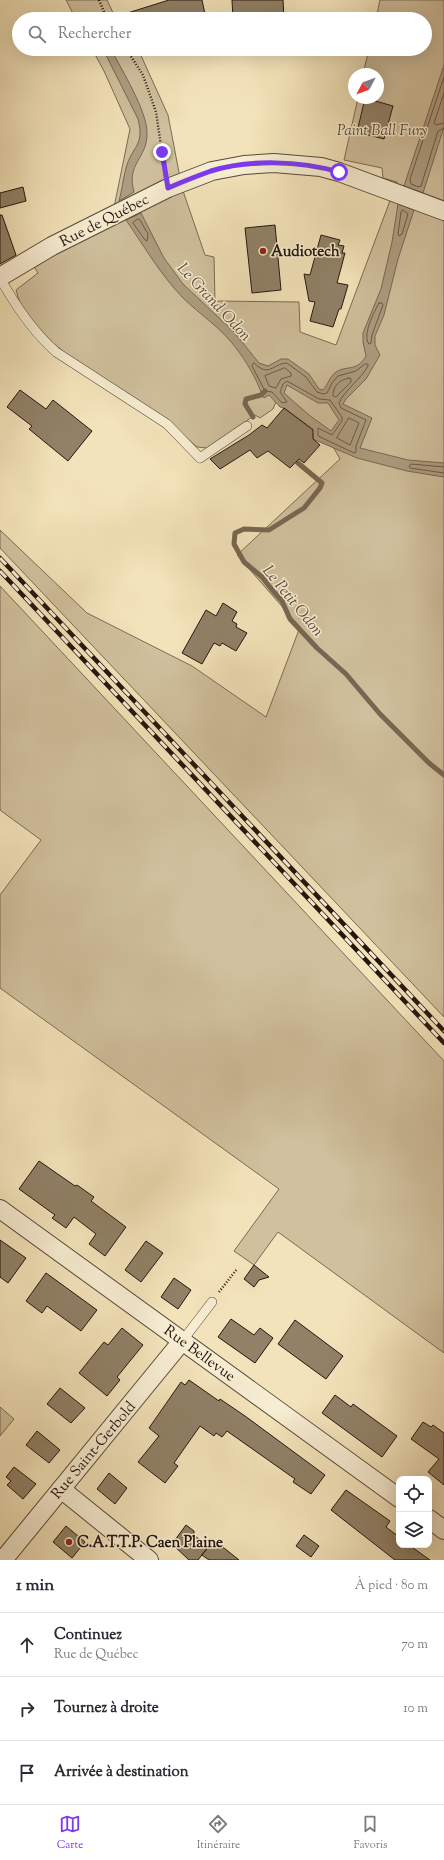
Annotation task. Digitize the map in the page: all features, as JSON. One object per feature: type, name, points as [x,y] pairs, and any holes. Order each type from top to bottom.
[{"type":"street","name":"Rue de Québec","points":[[0,277],[52,246],[168,188],[212,171],[244,165],[274,164],[320,167],[339,172],[438,208]]},
{"type":"street","name":"Rue Bellevue","points":[[0,1209],[183,1340],[396,1496]]},
{"type":"street","name":"Rue Saint-Gerbold","points":[[3,1560],[183,1340]]},
{"type":"street","points":[[61,1489],[149,1560]]},
{"type":"street","points":[[432,1522],[444,1530]]},
{"type":"lane","points":[[0,277],[9,295],[32,327],[56,352],[167,424],[200,458],[247,426]]},
{"type":"lane","points":[[183,1340],[212,1302]]},
{"type":"path","points":[[99,0],[104,12]]},
{"type":"path","points":[[131,56],[143,75],[156,112],[168,188]]},
{"type":"path","points":[[212,1302],[237,1269]]},
{"type":"green space","points":[[66,0],[107,0],[113,12],[72,12]]},
{"type":"green space","name":"Paint Ball Fury","points":[[380,0],[444,0],[444,1017],[0,548],[0,530],[87,613],[192,666],[266,717],[300,627],[237,555],[340,459],[327,436],[278,397],[273,409],[260,418],[255,415],[207,448],[197,447],[169,422],[69,356],[49,340],[36,328],[21,307],[16,290],[38,273],[33,265],[111,222],[130,129],[96,56],[141,56],[168,115],[182,188],[205,255],[214,257],[215,301],[299,302],[300,332],[336,345],[397,182],[383,178],[382,168],[344,160],[357,104],[384,104],[384,68],[364,68],[367,56],[432,56],[432,12],[377,12]]},
{"type":"green space","points":[[0,586],[444,1061],[444,1353],[278,1232],[254,1265],[234,1251],[279,1189],[0,988],[0,895],[41,840],[0,810]]},
{"type":"green space","points":[[0,1407],[14,1419],[0,1436]]},
{"type":"water","points":[[106,56],[115,56],[127,79],[143,114],[147,134],[144,150],[133,174],[132,182],[134,192],[119,201],[126,168],[139,141],[140,128],[138,119]]},
{"type":"water","points":[[444,65],[444,127],[423,193],[404,186]]},
{"type":"water","points":[[398,204],[414,210],[398,259],[384,315],[375,336],[375,345],[380,355],[366,379],[343,404],[372,418],[360,448],[408,460],[444,463],[444,477],[407,471],[357,458],[313,439],[313,434],[311,432],[313,429],[284,408],[280,407],[269,395],[264,398],[257,381],[236,348],[218,328],[181,296],[167,280],[126,220],[141,213],[164,258],[183,284],[234,332],[259,363],[268,366],[281,359],[288,359],[309,374],[319,389],[323,390],[336,372],[359,364],[366,356],[363,333],[381,289],[392,242]],"holes":[[[287,385],[318,403],[328,403],[339,420],[331,431],[309,415],[284,393]]]},
{"type":"building","points":[[169,0],[202,0],[205,12],[131,12]]},
{"type":"building","points":[[232,0],[283,0],[284,12],[233,12]]},
{"type":"building","points":[[384,103],[393,106],[384,139],[357,132],[364,104]]},
{"type":"building","points":[[23,187],[26,201],[0,208],[0,193]]},
{"type":"building","points":[[0,215],[2,215],[16,255],[0,264]]},
{"type":"building","name":"Audiotech","points":[[275,225],[281,290],[252,293],[245,228]]},
{"type":"building","points":[[321,235],[340,240],[338,245],[344,246],[342,253],[345,253],[337,283],[348,285],[341,309],[339,309],[333,327],[310,321],[315,302],[309,301],[304,274],[310,275]]},
{"type":"building","points":[[20,390],[46,409],[53,400],[92,431],[68,461],[29,429],[32,426],[7,407]]},
{"type":"building","points":[[284,408],[313,430],[313,439],[320,445],[304,463],[299,459],[290,468],[268,451],[257,458],[250,450],[220,469],[210,459],[249,435],[262,425],[267,428]]},
{"type":"building","points":[[223,603],[237,612],[232,621],[237,624],[236,627],[247,633],[236,651],[222,643],[220,646],[214,643],[202,664],[182,653],[206,610],[216,616]]},
{"type":"building","points":[[39,1161],[75,1186],[77,1185],[94,1197],[91,1201],[126,1227],[105,1256],[89,1244],[96,1234],[74,1217],[66,1228],[52,1218],[55,1215],[19,1189]]},
{"type":"building","points":[[0,1240],[26,1258],[8,1283],[0,1277]]},
{"type":"building","points":[[146,1241],[163,1253],[141,1282],[125,1270]]},
{"type":"building","points":[[254,1265],[269,1277],[259,1280],[254,1287],[244,1279]]},
{"type":"building","points":[[46,1273],[97,1310],[81,1331],[47,1306],[42,1313],[26,1301]]},
{"type":"building","points":[[174,1278],[191,1290],[178,1309],[161,1297]]},
{"type":"building","points":[[231,1319],[254,1335],[260,1328],[273,1338],[255,1363],[218,1337]]},
{"type":"building","points":[[295,1320],[343,1356],[326,1379],[278,1344]]},
{"type":"building","points":[[122,1328],[143,1345],[117,1377],[120,1380],[107,1396],[79,1373],[104,1342],[108,1345]]},
{"type":"building","points":[[189,1380],[219,1401],[220,1399],[245,1416],[325,1475],[311,1494],[293,1482],[295,1479],[227,1431],[222,1437],[216,1433],[214,1436],[200,1426],[174,1463],[178,1466],[165,1483],[138,1462],[159,1436],[149,1428],[181,1382],[185,1385]]},
{"type":"building","points":[[60,1388],[85,1408],[71,1423],[47,1404]]},
{"type":"building","points":[[335,1395],[351,1407],[353,1404],[397,1436],[382,1457],[322,1413]]},
{"type":"building","points":[[423,1422],[431,1427],[433,1425],[444,1433],[444,1485],[428,1472],[439,1459],[411,1439]]},
{"type":"building","points":[[37,1431],[60,1450],[49,1463],[26,1445]]},
{"type":"building","points":[[14,1467],[36,1484],[23,1499],[7,1485],[11,1481],[6,1477]]},
{"type":"building","points":[[109,1473],[127,1488],[115,1504],[97,1489]]},
{"type":"building","points":[[346,1490],[390,1521],[386,1527],[396,1535],[396,1548],[413,1548],[430,1560],[395,1560],[331,1510]]},
{"type":"building","points":[[186,1525],[194,1531],[194,1535],[208,1547],[198,1560],[189,1560],[172,1544]]},
{"type":"building","name":"C.A.T.T.P. Caen Plaine","points":[[66,1526],[85,1542],[72,1558],[53,1542]]},
{"type":"building","points":[[304,1535],[319,1546],[311,1557],[296,1546]]},
{"type":"building","points":[[214,1540],[239,1560],[209,1560],[202,1555]]},
{"type":"waterway","name":"Le Petit Odon","points":[[253,417],[245,404],[246,399],[261,395],[265,391]]},
{"type":"waterway","name":"Le Petit Odon","points":[[298,463],[322,483],[320,488],[304,508],[269,530],[244,529],[235,533],[234,544],[244,562],[262,577],[282,601],[290,619],[317,648],[346,674],[380,714],[429,763],[444,775]]},
{"type":"railway","points":[[0,558],[444,1031]]},
{"type":"railway","points":[[0,571],[444,1043]]},
{"type":"place","name":"Audiotech","points":[[263,251]]},
{"type":"place","name":"C.A.T.T.P. Caen Plaine","points":[[69,1542]]},
{"type":"route","points":[[162,152],[168,188],[212,171],[244,165],[274,164],[320,167],[339,172]]},
{"type":"water label","name":"Le Grand Odon","points":[[215,301]]}]
